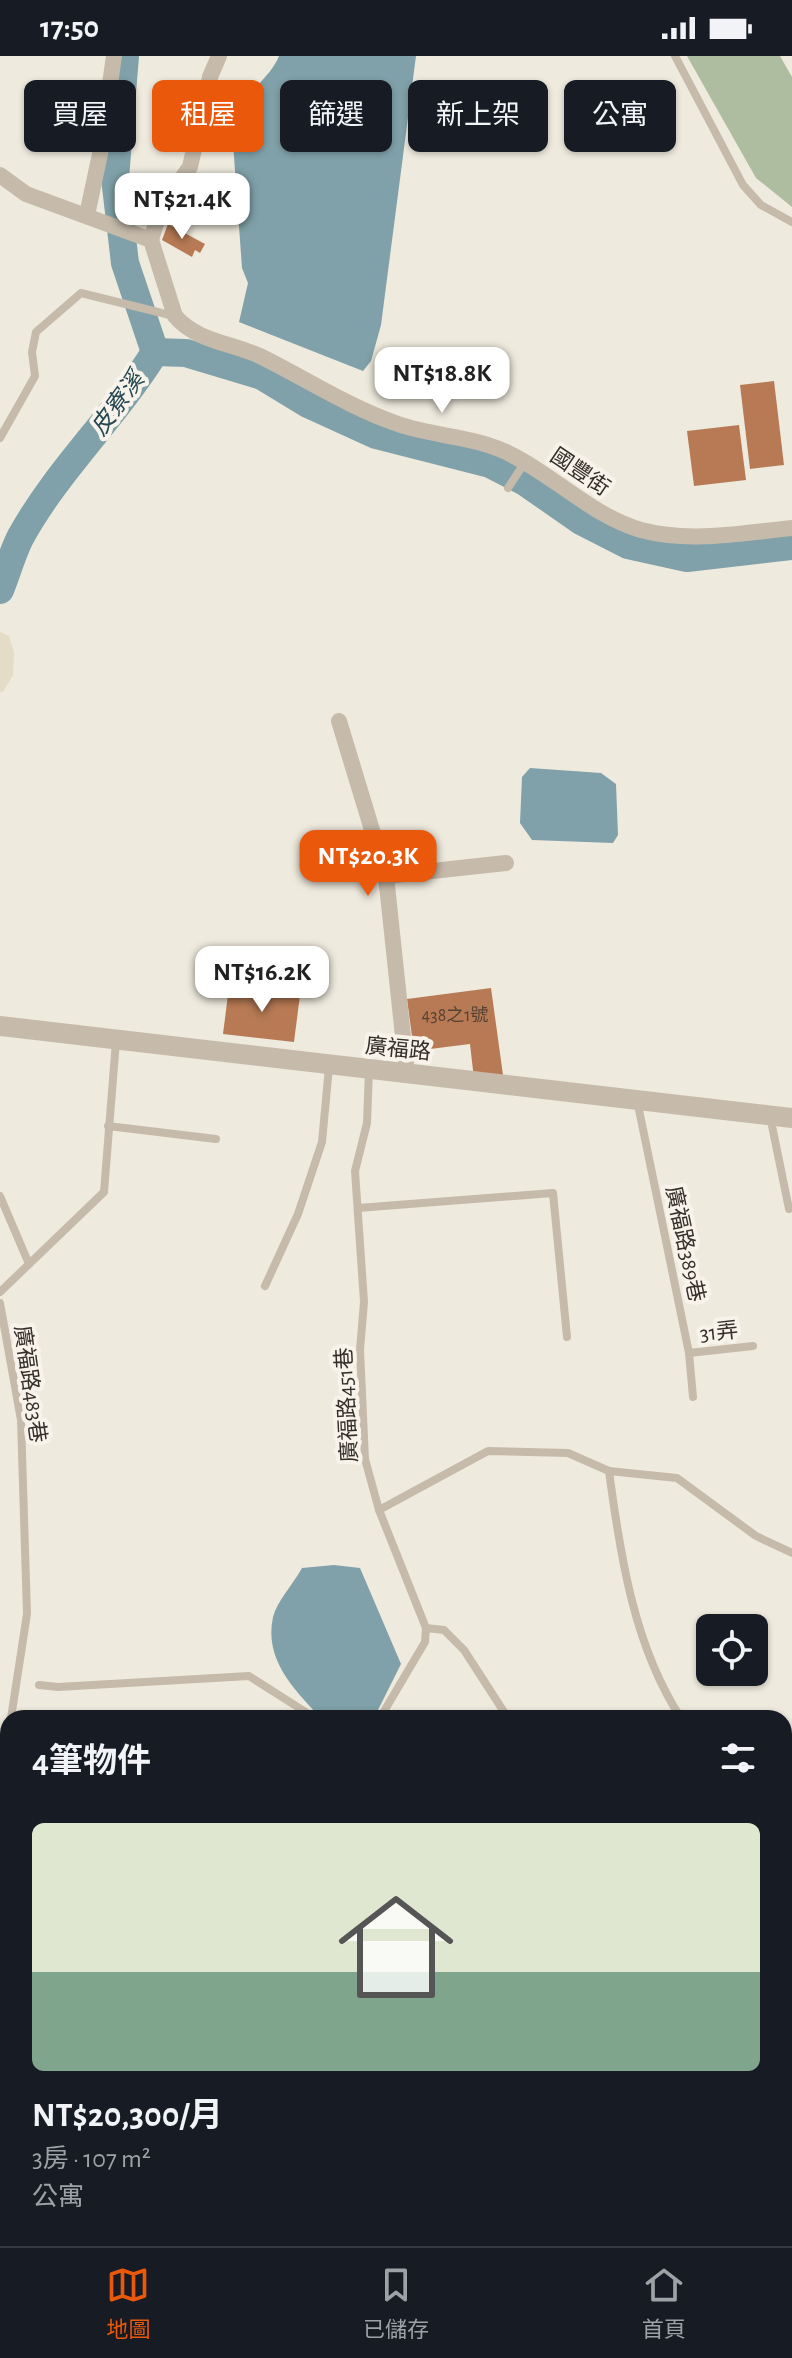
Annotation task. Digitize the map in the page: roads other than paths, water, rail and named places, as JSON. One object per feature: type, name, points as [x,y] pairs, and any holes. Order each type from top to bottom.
[{"type":"street","points":[[87,215],[114,56]]},
{"type":"street","points":[[172,315],[147,238],[161,207],[190,167],[210,77],[219,56]]},
{"type":"street","points":[[0,175],[26,194],[147,238]]},
{"type":"street","name":"國豐街","points":[[172,315],[203,337],[262,357],[357,409],[401,426],[500,449],[525,462],[612,520],[643,530],[708,536],[792,528]]},
{"type":"street","points":[[339,721],[386,876],[407,1074]]},
{"type":"street","points":[[386,876],[506,863]]},
{"type":"street","name":"廣福路","points":[[0,1026],[329,1067],[792,1118]]},
{"type":"lane","points":[[675,56],[743,185],[761,205],[792,222]]},
{"type":"lane","points":[[0,438],[35,376],[32,352],[36,332],[81,293],[172,315]]},
{"type":"lane","points":[[508,488],[525,462]]},
{"type":"lane","points":[[0,1292],[104,1192],[116,1040]]},
{"type":"lane","points":[[265,1286],[298,1214],[322,1142],[329,1067]]},
{"type":"lane","name":"廣福路451巷","points":[[369,1070],[367,1123],[355,1171],[364,1302],[360,1350],[365,1459],[379,1510],[426,1628]]},
{"type":"lane","name":"廣福路389巷","points":[[637,1099],[689,1353],[693,1397]]},
{"type":"lane","points":[[770,1115],[789,1209]]},
{"type":"lane","points":[[108,1126],[216,1139]]},
{"type":"lane","points":[[358,1208],[553,1193],[567,1337]]},
{"type":"lane","points":[[0,1196],[29,1264]]},
{"type":"lane","name":"廣福路483巷","points":[[0,1303],[21,1420],[27,1614],[12,1710]]},
{"type":"lane","name":"31弄","points":[[689,1353],[753,1346]]},
{"type":"lane","points":[[379,1510],[488,1451],[568,1453],[609,1471],[677,1478],[756,1536],[792,1553]]},
{"type":"lane","points":[[609,1471],[615,1517],[650,1660],[677,1710]]},
{"type":"lane","points":[[385,1710],[425,1642],[426,1628],[444,1630],[464,1650],[503,1710]]},
{"type":"lane","points":[[39,1685],[58,1687],[249,1676],[302,1710]]},
{"type":"water","points":[[279,56],[416,56],[413,80],[408,80],[408,117],[381,325],[371,361],[363,371],[239,322],[248,283],[242,268],[234,152],[264,152],[262,80]]},
{"type":"water","points":[[530,768],[601,773],[616,784],[618,835],[613,843],[532,840],[520,823],[522,777]]},
{"type":"water","points":[[334,1565],[360,1568],[401,1664],[378,1710],[313,1710],[283,1672],[273,1646],[273,1617],[302,1568]]},
{"type":"waterway","name":"皮寮溪","points":[[125,56],[115,178],[125,263],[155,352]]},
{"type":"waterway","points":[[155,352],[186,353],[262,376],[308,404],[376,435],[490,464],[525,482],[581,521],[628,545],[687,558],[792,546]]},
{"type":"waterway","name":"皮寮溪","points":[[0,590],[17,544],[35,513],[155,352]]}]
